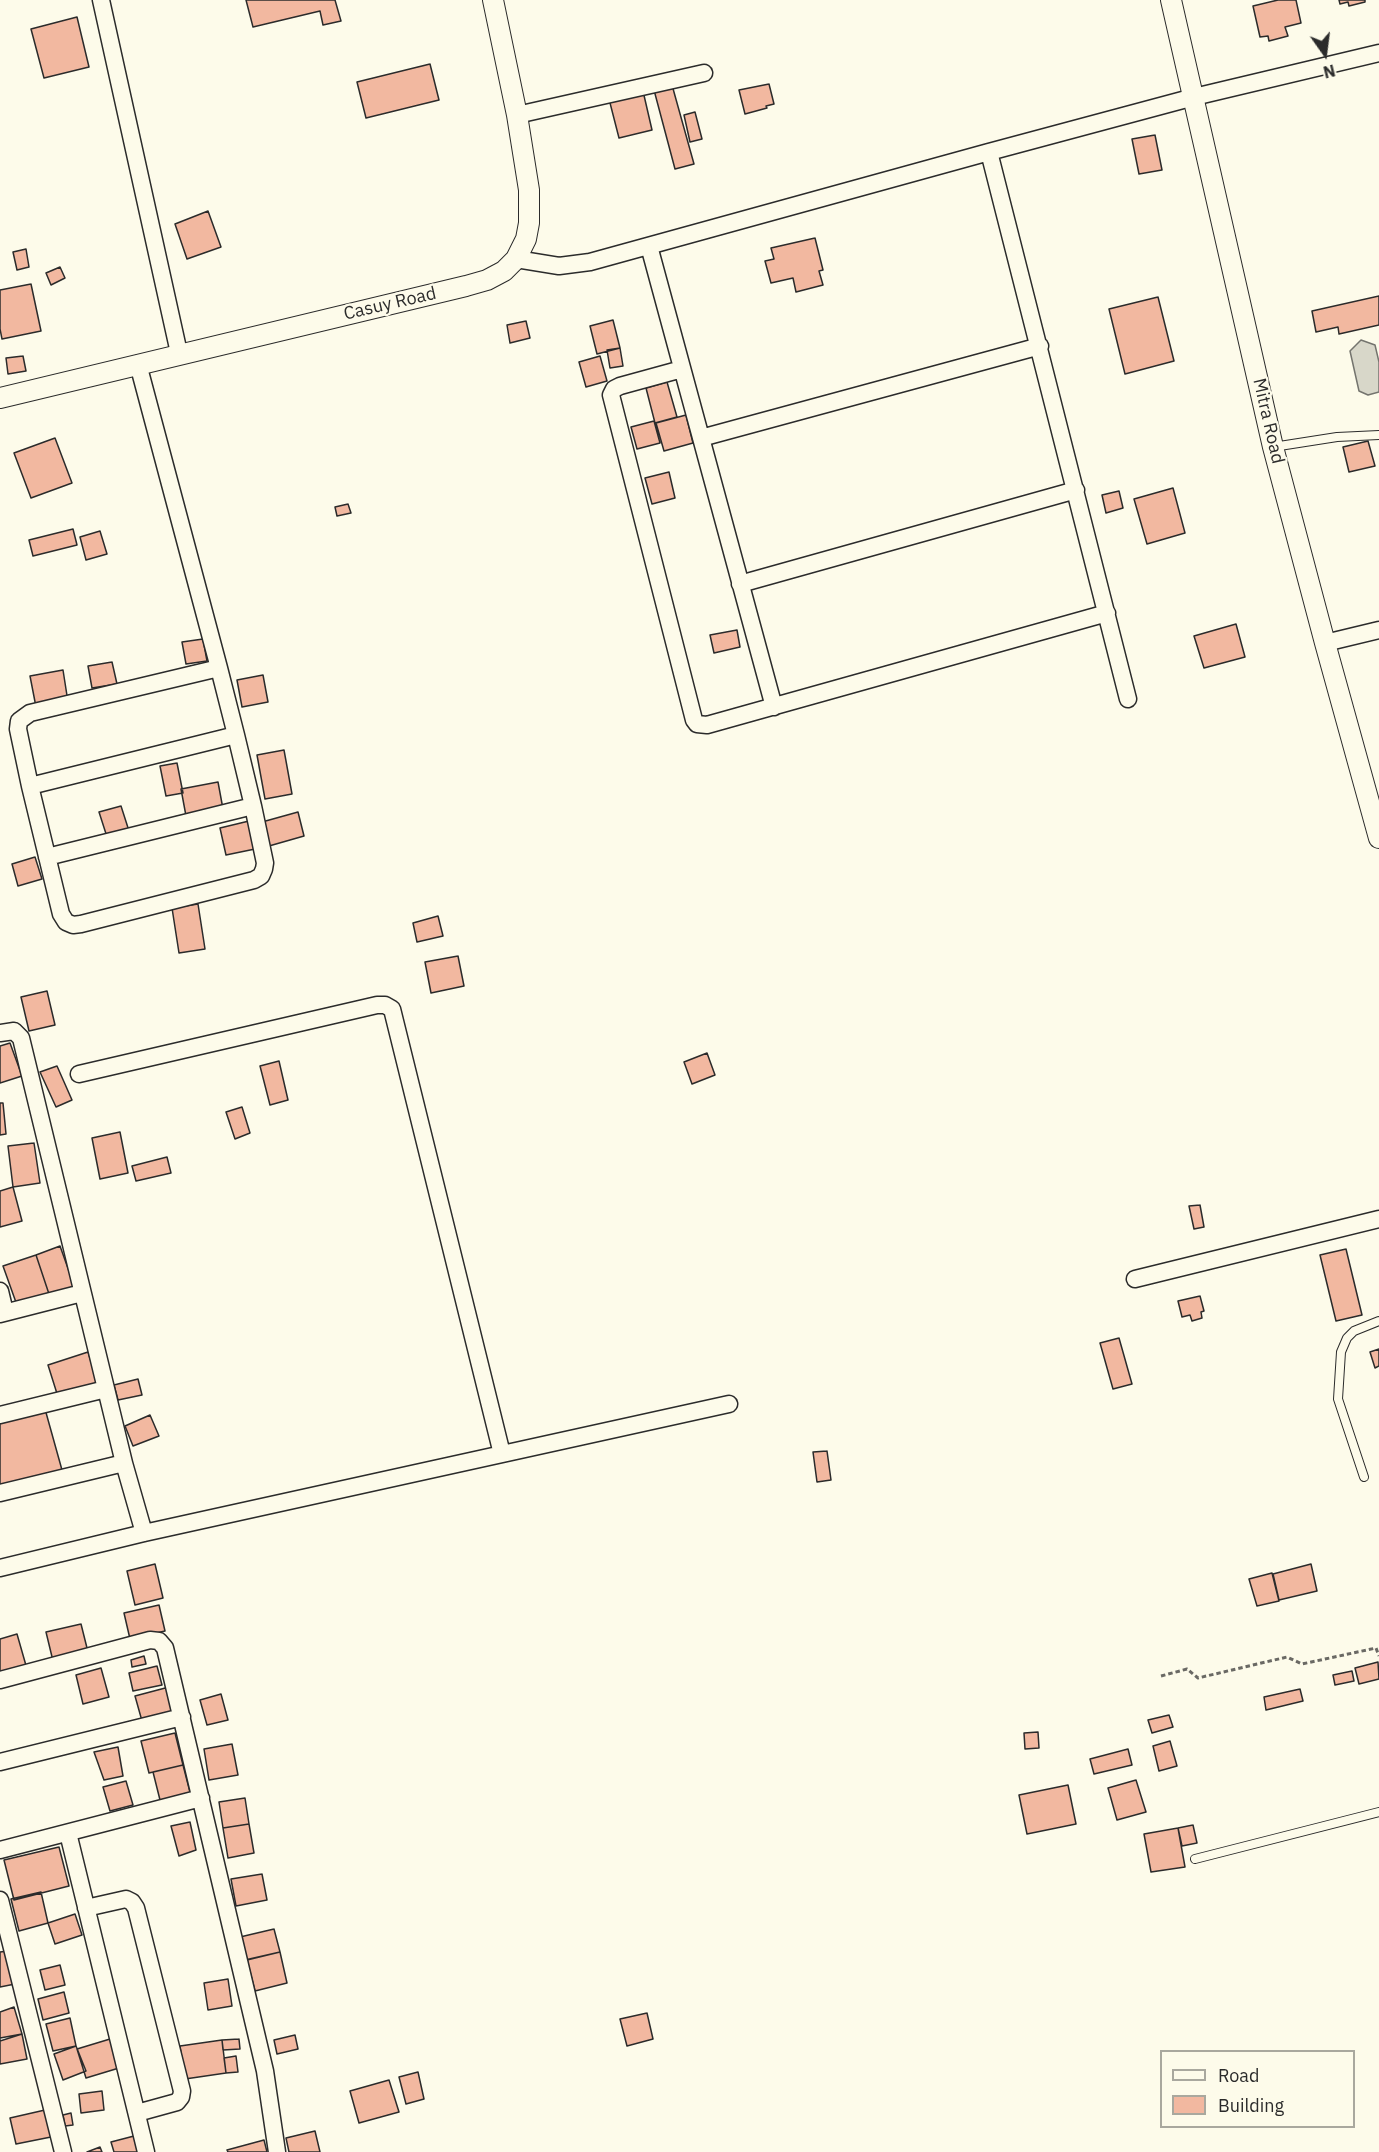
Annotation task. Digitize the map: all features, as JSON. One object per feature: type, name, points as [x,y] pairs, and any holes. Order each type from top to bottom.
[{"type":"street","points":[[101,0],[179,354]]},
{"type":"street","points":[[493,0],[517,115],[529,190],[530,206],[526,239],[516,259],[560,266],[590,262],[1194,97],[1379,53]]},
{"type":"street","name":"Mitra Road","points":[[1171,0],[1273,447],[1324,643],[1379,838]]},
{"type":"street","points":[[517,115],[704,73]]},
{"type":"street","points":[[989,152],[1128,699]]},
{"type":"street","points":[[649,246],[774,706]]},
{"type":"street","name":"Casuy Road","points":[[0,398],[466,286],[487,280],[504,271],[516,259]]},
{"type":"street","points":[[701,438],[1040,346]]},
{"type":"street","points":[[138,364],[219,668],[265,863],[261,876],[254,880],[81,924],[73,925],[66,922],[61,914],[30,786],[18,729],[19,721],[23,716],[219,668]]},
{"type":"street","points":[[682,369],[620,386],[614,389],[611,403],[694,720],[697,724],[707,725],[1107,614]]},
{"type":"street","points":[[740,584],[1076,490]]},
{"type":"street","points":[[1324,643],[1379,630]]},
{"type":"street","points":[[30,786],[236,735]]},
{"type":"street","points":[[47,857],[253,806]]},
{"type":"street","points":[[79,1074],[377,1005],[385,1005],[392,1009],[502,1454]]},
{"type":"street","points":[[0,1033],[14,1031],[21,1038],[124,1463],[144,1533]]},
{"type":"street","points":[[1136,1280],[1379,1219]]},
{"type":"street","points":[[0,1291],[3,1313],[82,1293]]},
{"type":"street","points":[[0,1415],[106,1389]]},
{"type":"street","points":[[0,1569],[144,1533],[729,1404]]},
{"type":"street","points":[[0,1493],[124,1463]]},
{"type":"street","points":[[0,1680],[154,1640],[165,1648],[265,2071],[278,2152]]},
{"type":"street","points":[[0,1762],[182,1717]]},
{"type":"street","points":[[0,1850],[201,1798]]},
{"type":"street","points":[[68,1833],[147,2152]]},
{"type":"street","points":[[86,1908],[126,1899],[136,1908],[182,2091],[177,2102],[137,2113]]},
{"type":"street","points":[[0,1900],[63,2152]]},
{"type":"lane","points":[[1273,447],[1337,437],[1379,435]]},
{"type":"lane","points":[[1364,1477],[1338,1399],[1341,1352],[1347,1338],[1354,1331],[1379,1321]]},
{"type":"lane","points":[[1194,1860],[1379,1812]]},
{"type":"path","points":[[1161,1676],[1188,1669],[1198,1678],[1287,1657],[1302,1664],[1376,1648],[1379,1656]]},
{"type":"shaded area","points":[[1361,340],[1375,345],[1379,362],[1379,392],[1368,395],[1359,391],[1350,351]]},
{"type":"building","points":[[246,0],[335,0],[341,21],[323,25],[320,11],[253,27]]},
{"type":"building","points":[[1278,0],[1296,0],[1301,23],[1285,27],[1288,36],[1269,41],[1268,36],[1260,37],[1253,6]]},
{"type":"building","points":[[1339,0],[1365,0],[1365,2],[1349,6],[1348,2],[1340,4]]},
{"type":"building","points":[[77,17],[89,67],[44,78],[31,29]]},
{"type":"building","points":[[430,64],[439,100],[366,118],[357,82]]},
{"type":"building","points":[[769,84],[774,104],[745,114],[739,90]]},
{"type":"building","points":[[672,85],[694,164],[675,169],[654,90]]},
{"type":"building","points":[[643,91],[652,130],[619,138],[609,99]]},
{"type":"building","points":[[695,112],[702,139],[690,142],[684,115]]},
{"type":"building","points":[[1155,135],[1162,170],[1139,174],[1132,139]]},
{"type":"building","points":[[208,211],[221,247],[187,259],[175,224]]},
{"type":"building","points":[[815,238],[823,270],[819,271],[823,285],[796,292],[793,278],[771,283],[765,261],[774,259],[771,248]]},
{"type":"building","points":[[26,249],[29,267],[17,270],[13,252]]},
{"type":"building","points":[[60,267],[65,278],[51,285],[46,273]]},
{"type":"building","points":[[31,284],[41,331],[2,339],[0,290]]},
{"type":"building","points":[[1379,296],[1379,325],[1339,334],[1338,327],[1316,332],[1312,311]]},
{"type":"building","points":[[1158,297],[1174,361],[1125,374],[1109,309]]},
{"type":"building","points":[[613,320],[620,348],[597,354],[590,326]]},
{"type":"building","points":[[526,321],[530,338],[510,343],[507,325]]},
{"type":"building","points":[[620,348],[623,366],[610,368],[607,350]]},
{"type":"building","points":[[23,356],[26,371],[8,374],[6,358]]},
{"type":"building","points":[[600,356],[607,381],[586,387],[579,362]]},
{"type":"building","points":[[667,382],[677,417],[655,423],[646,388]]},
{"type":"building","points":[[686,415],[693,443],[664,451],[656,423]]},
{"type":"building","points":[[654,421],[660,443],[637,449],[631,427]]},
{"type":"building","points":[[55,438],[72,483],[31,498],[14,453]]},
{"type":"building","points":[[1368,441],[1375,466],[1349,472],[1343,447]]},
{"type":"building","points":[[669,472],[675,498],[652,504],[645,478]]},
{"type":"building","points":[[1173,488],[1185,533],[1147,544],[1134,499]]},
{"type":"building","points":[[1119,491],[1123,508],[1106,513],[1102,495]]},
{"type":"building","points":[[348,504],[351,513],[337,516],[335,507]]},
{"type":"building","points":[[73,529],[77,545],[33,556],[29,540]]},
{"type":"building","points":[[100,531],[107,554],[86,560],[80,537]]},
{"type":"building","points":[[1236,624],[1245,657],[1204,668],[1194,636]]},
{"type":"building","points":[[737,630],[740,647],[714,653],[710,635]]},
{"type":"building","points":[[203,639],[207,661],[186,664],[182,642]]},
{"type":"building","points":[[112,662],[117,684],[92,688],[88,666]]},
{"type":"building","points":[[63,670],[68,702],[36,707],[30,676]]},
{"type":"building","points":[[263,675],[268,702],[242,707],[237,680]]},
{"type":"building","points":[[284,750],[292,794],[265,799],[257,755]]},
{"type":"building","points":[[177,763],[183,793],[166,796],[160,766]]},
{"type":"building","points":[[218,782],[223,809],[186,816],[181,789]]},
{"type":"building","points":[[121,806],[130,834],[108,840],[99,812]]},
{"type":"building","points":[[298,812],[304,836],[269,846],[262,822]]},
{"type":"building","points":[[249,821],[255,849],[226,855],[220,828]]},
{"type":"building","points":[[35,857],[42,879],[18,886],[12,864]]},
{"type":"building","points":[[198,904],[205,949],[179,953],[172,908]]},
{"type":"building","points":[[438,916],[443,936],[417,942],[413,923]]},
{"type":"building","points":[[458,956],[464,986],[431,993],[425,962]]},
{"type":"building","points":[[47,991],[55,1025],[29,1031],[21,997]]},
{"type":"building","points":[[10,1043],[22,1076],[0,1083],[0,1046]]},
{"type":"building","points":[[707,1053],[715,1075],[692,1084],[684,1062]]},
{"type":"building","points":[[279,1061],[288,1100],[270,1105],[260,1066]]},
{"type":"building","points":[[57,1066],[72,1100],[56,1107],[40,1072]]},
{"type":"building","points":[[0,1103],[3,1103],[6,1134],[0,1135]]},
{"type":"building","points":[[242,1107],[250,1133],[235,1139],[226,1112]]},
{"type":"building","points":[[120,1132],[128,1173],[100,1179],[92,1138]]},
{"type":"building","points":[[34,1143],[40,1183],[13,1187],[8,1146]]},
{"type":"building","points":[[167,1157],[171,1173],[136,1181],[132,1166]]},
{"type":"building","points":[[13,1187],[22,1221],[0,1227],[0,1191]]},
{"type":"building","points":[[1200,1205],[1204,1227],[1194,1229],[1189,1206]]},
{"type":"building","points":[[60,1246],[75,1288],[50,1297],[36,1255]]},
{"type":"building","points":[[1346,1249],[1362,1315],[1336,1321],[1320,1255]]},
{"type":"building","points":[[36,1255],[50,1297],[18,1308],[3,1266]]},
{"type":"building","points":[[1200,1296],[1204,1311],[1201,1312],[1202,1318],[1192,1321],[1190,1315],[1182,1317],[1178,1301]]},
{"type":"building","points":[[1119,1338],[1132,1384],[1113,1389],[1100,1343]]},
{"type":"building","points":[[1379,1349],[1379,1366],[1375,1368],[1370,1352]]},
{"type":"building","points":[[88,1352],[99,1387],[59,1400],[48,1365]]},
{"type":"building","points":[[138,1379],[142,1395],[118,1400],[114,1385]]},
{"type":"building","points":[[45,1409],[62,1470],[0,1487],[0,1421]]},
{"type":"building","points":[[150,1415],[159,1436],[133,1446],[125,1426]]},
{"type":"building","points":[[827,1451],[831,1480],[817,1482],[813,1452]]},
{"type":"building","points":[[155,1564],[163,1598],[135,1605],[127,1571]]},
{"type":"building","points":[[1311,1564],[1317,1591],[1279,1600],[1273,1574]]},
{"type":"building","points":[[1272,1573],[1279,1601],[1257,1606],[1249,1579]]},
{"type":"building","points":[[159,1605],[165,1631],[130,1639],[124,1613]]},
{"type":"building","points":[[81,1624],[88,1652],[53,1661],[46,1632]]},
{"type":"building","points":[[17,1634],[27,1669],[0,1673],[0,1639]]},
{"type":"building","points":[[144,1656],[146,1664],[132,1667],[131,1660]]},
{"type":"building","points":[[1378,1662],[1379,1679],[1359,1684],[1355,1668]]},
{"type":"building","points":[[157,1666],[162,1685],[133,1691],[129,1673]]},
{"type":"building","points":[[101,1668],[109,1697],[83,1704],[76,1675]]},
{"type":"building","points":[[1352,1671],[1354,1681],[1335,1685],[1333,1675]]},
{"type":"building","points":[[169,1687],[176,1712],[142,1721],[135,1696]]},
{"type":"building","points":[[1300,1689],[1303,1701],[1266,1710],[1264,1697]]},
{"type":"building","points":[[221,1694],[228,1720],[207,1725],[200,1700]]},
{"type":"building","points":[[1169,1715],[1173,1727],[1152,1733],[1148,1720]]},
{"type":"building","points":[[1038,1732],[1039,1748],[1025,1749],[1024,1733]]},
{"type":"building","points":[[175,1733],[183,1765],[149,1773],[141,1741]]},
{"type":"building","points":[[1170,1741],[1177,1766],[1159,1771],[1153,1746]]},
{"type":"building","points":[[232,1744],[238,1775],[209,1780],[204,1749]]},
{"type":"building","points":[[118,1747],[123,1776],[104,1780],[94,1752]]},
{"type":"building","points":[[1128,1749],[1132,1765],[1094,1774],[1090,1759]]},
{"type":"building","points":[[183,1765],[191,1796],[161,1804],[153,1772]]},
{"type":"building","points":[[1136,1780],[1146,1812],[1117,1820],[1108,1788]]},
{"type":"building","points":[[126,1781],[133,1805],[110,1811],[103,1787]]},
{"type":"building","points":[[1068,1785],[1076,1824],[1027,1834],[1019,1795]]},
{"type":"building","points":[[245,1798],[249,1824],[223,1828],[219,1802]]},
{"type":"building","points":[[190,1822],[196,1850],[179,1856],[171,1826]]},
{"type":"building","points":[[249,1824],[254,1853],[228,1858],[223,1828]]},
{"type":"building","points":[[1193,1825],[1197,1843],[1182,1846],[1178,1828]]},
{"type":"building","points":[[1178,1828],[1185,1867],[1151,1872],[1144,1834]]},
{"type":"building","points":[[59,1847],[69,1886],[14,1900],[4,1860]]},
{"type":"building","points":[[262,1874],[267,1900],[236,1906],[231,1879]]},
{"type":"building","points":[[41,1892],[48,1923],[19,1931],[11,1899]]},
{"type":"building","points":[[75,1914],[82,1935],[55,1944],[48,1923]]},
{"type":"building","points":[[274,1929],[280,1952],[245,1960],[240,1937]]},
{"type":"building","points":[[8,1951],[15,1984],[0,1987],[0,1952]]},
{"type":"building","points":[[280,1952],[287,1983],[255,1991],[247,1960]]},
{"type":"building","points":[[60,1965],[65,1985],[45,1990],[40,1970]]},
{"type":"building","points":[[228,1979],[232,2006],[208,2010],[204,1983]]},
{"type":"building","points":[[64,1992],[69,2013],[43,2020],[38,1999]]},
{"type":"building","points":[[14,2007],[22,2034],[0,2041],[0,2012]]},
{"type":"building","points":[[647,2013],[653,2039],[627,2046],[620,2019]]},
{"type":"building","points":[[70,2018],[76,2046],[53,2051],[46,2024]]},
{"type":"building","points":[[22,2034],[27,2059],[0,2064],[0,2038]]},
{"type":"building","points":[[295,2035],[298,2049],[277,2054],[274,2040]]},
{"type":"building","points":[[110,2039],[119,2068],[86,2078],[77,2049]]},
{"type":"building","points":[[239,2039],[240,2049],[223,2050],[222,2040]]},
{"type":"building","points":[[222,2040],[226,2073],[185,2079],[180,2046]]},
{"type":"building","points":[[76,2046],[86,2071],[63,2080],[54,2054]]},
{"type":"building","points":[[236,2056],[238,2072],[226,2073],[224,2058]]},
{"type":"building","points":[[418,2072],[424,2099],[406,2104],[399,2077]]},
{"type":"building","points":[[389,2080],[399,2112],[359,2123],[350,2091]]},
{"type":"building","points":[[102,2091],[104,2110],[81,2113],[79,2094]]},
{"type":"building","points":[[45,2110],[51,2137],[16,2144],[10,2118]]},
{"type":"building","points":[[71,2113],[73,2125],[65,2126],[63,2115]]},
{"type":"building","points":[[315,2131],[320,2152],[289,2152],[286,2138]]},
{"type":"building","points":[[134,2136],[138,2152],[114,2152],[111,2142]]},
{"type":"building","points":[[264,2140],[267,2152],[228,2152],[227,2150]]},
{"type":"building","points":[[100,2147],[102,2152],[87,2152]]}]
